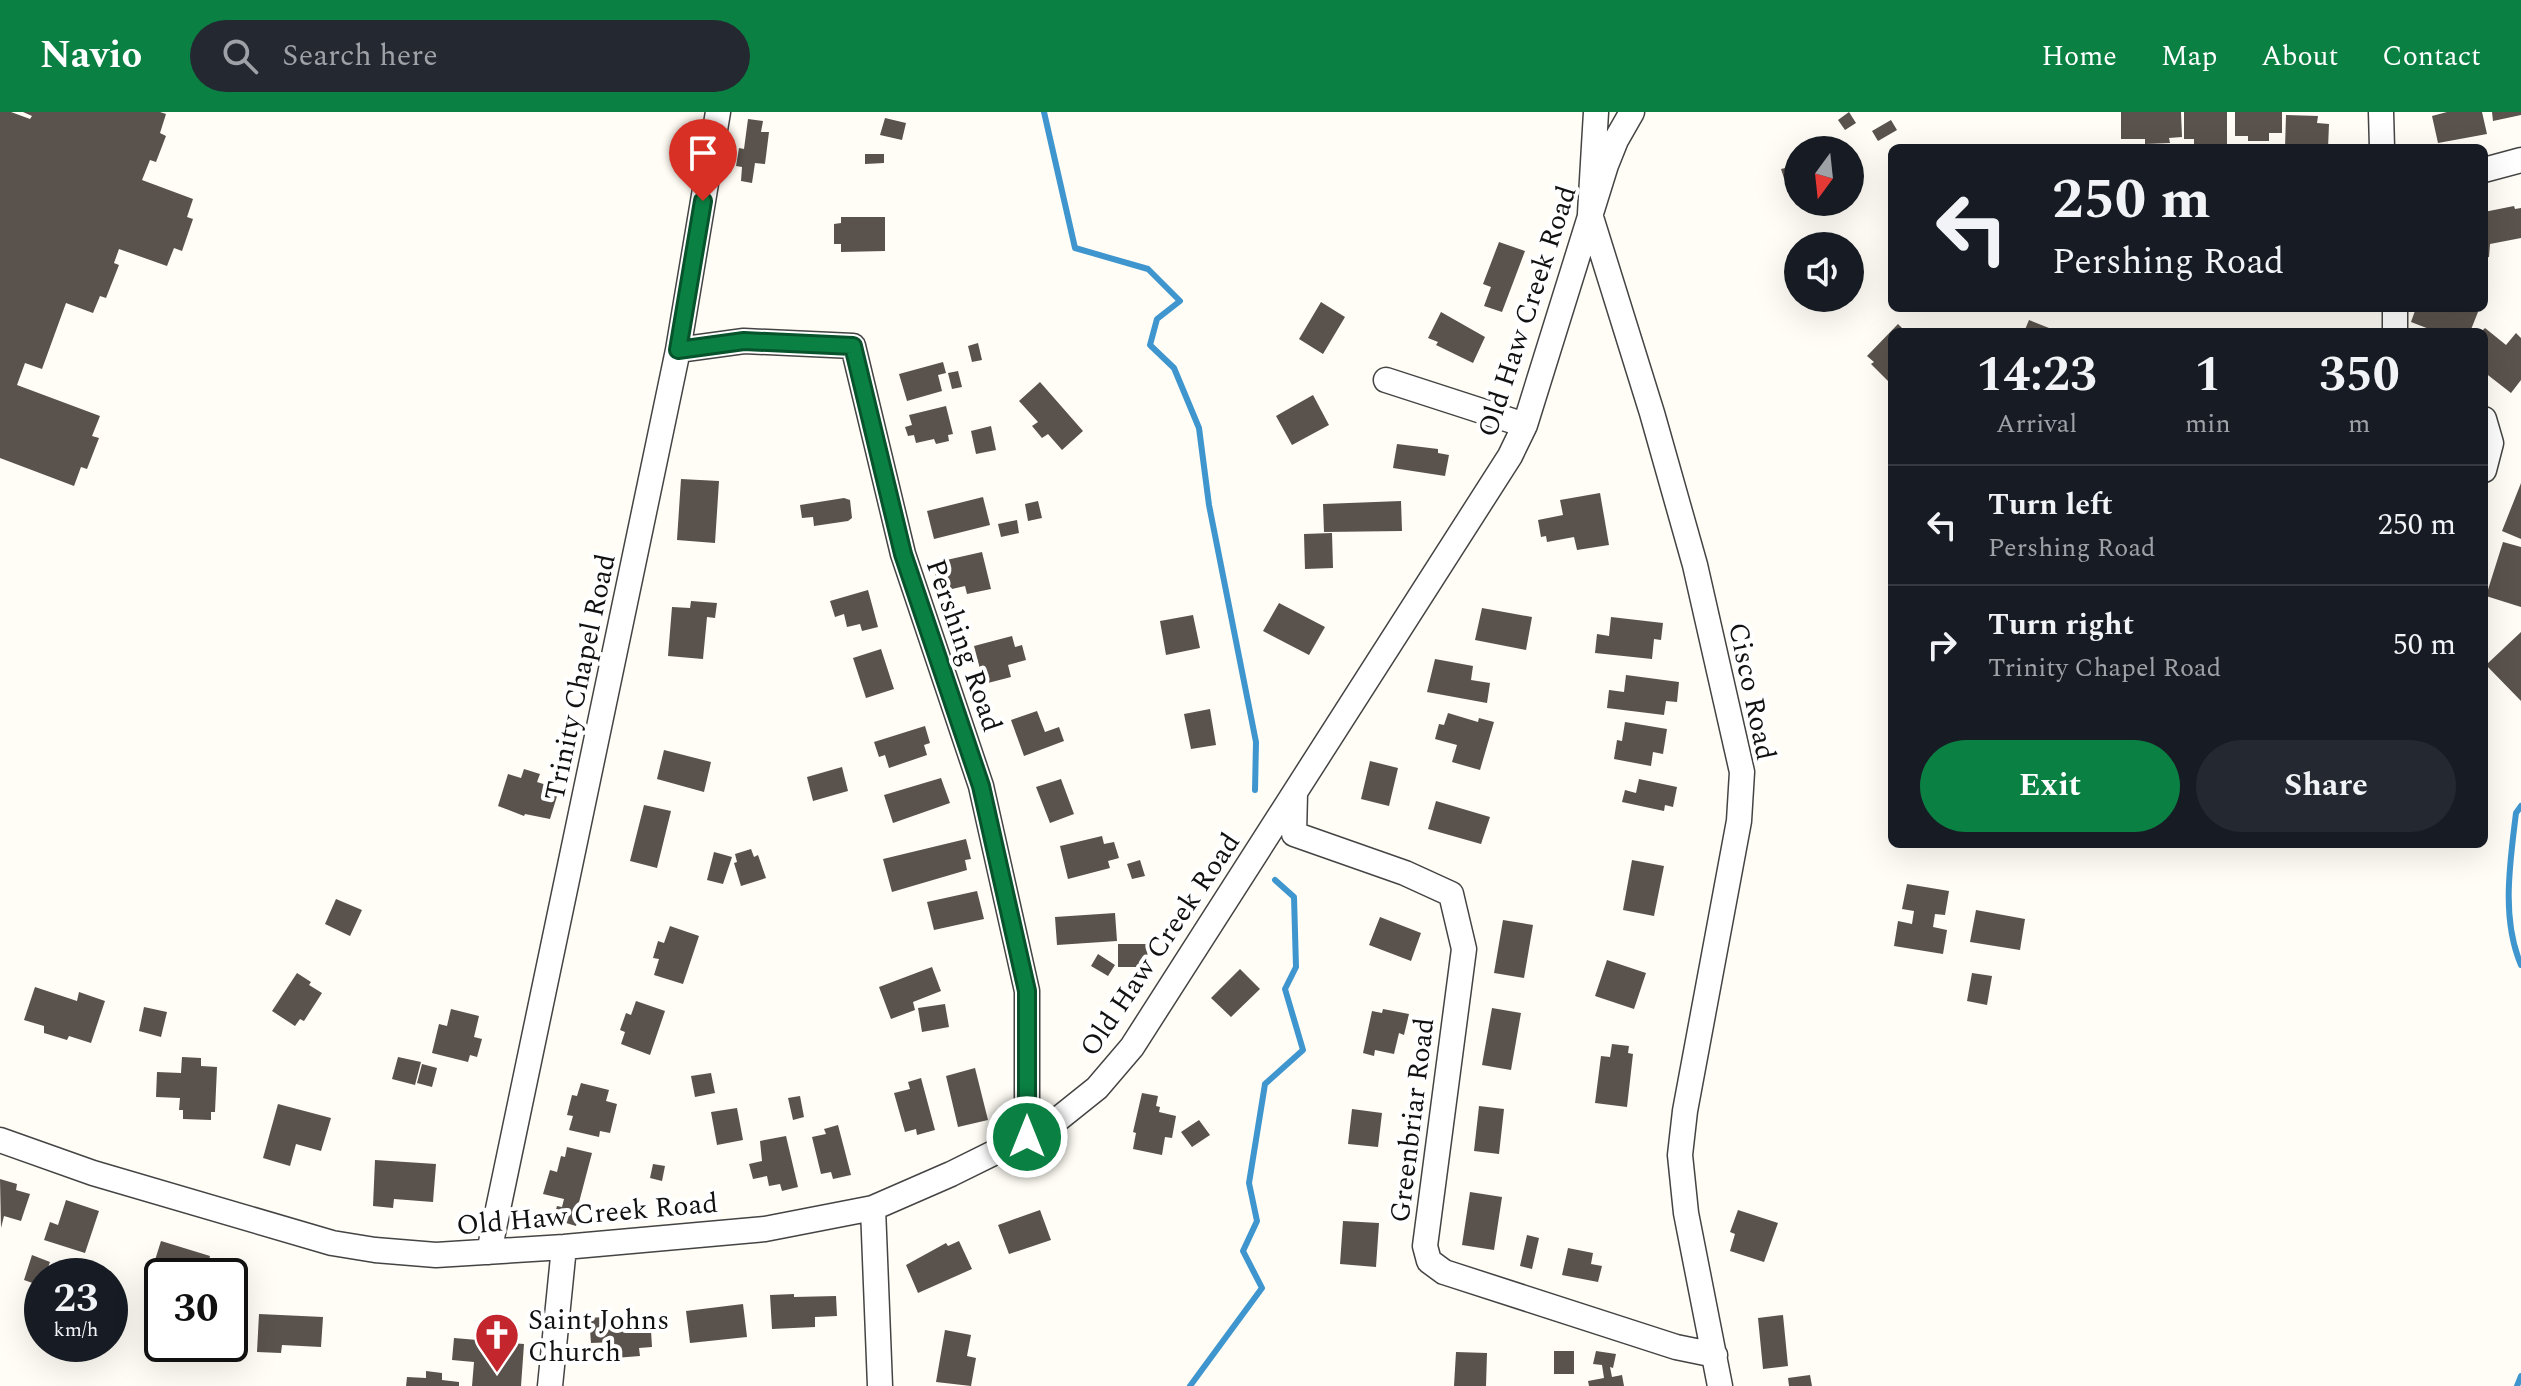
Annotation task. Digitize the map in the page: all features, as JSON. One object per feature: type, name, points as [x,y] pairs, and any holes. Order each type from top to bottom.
[{"type":"street","name":"Trinity Chapel Road","points":[[489,1252],[678,350],[718,112]]},
{"type":"street","name":"Cisco Road","points":[[1596,112],[1590,214],[1695,565],[1742,772],[1740,810],[1685,1111],[1680,1155],[1686,1213],[1720,1386]]},
{"type":"street","name":"Old Haw Creek Road","points":[[0,1140],[93,1173],[332,1243],[409,1254],[564,1247],[765,1229],[873,1208],[1052,1124],[1097,1088],[1132,1047],[1510,456],[1525,425],[1616,140],[1632,112]]},
{"type":"street","points":[[2381,112],[2382,144]]},
{"type":"street","points":[[2488,169],[2521,160]]},
{"type":"street","name":"Pershing Road","points":[[678,350],[744,341],[853,346],[903,554],[981,786],[1024,977],[1027,991],[1027,1137]]},
{"type":"street","points":[[1386,380],[1525,425]]},
{"type":"street","points":[[2488,433],[2491,443],[2488,455]]},
{"type":"street","name":"Greenbriar Road","points":[[1295,793],[1294,834],[1405,873],[1451,894],[1464,949],[1425,1246],[1429,1261],[1444,1272],[1676,1347],[1715,1355]]},
{"type":"street","points":[[873,1208],[880,1386]]},
{"type":"street","points":[[550,1386],[564,1247]]},
{"type":"building","points":[[0,112],[11,112],[30,119],[32,116],[23,112],[166,114],[160,133],[166,136],[156,162],[150,160],[142,180],[193,199],[187,217],[193,219],[182,251],[174,248],[167,266],[119,249],[114,263],[119,265],[106,298],[100,296],[93,313],[66,303],[42,369],[25,363],[17,385],[100,416],[92,436],[99,438],[87,469],[81,467],[74,486],[0,458]]},
{"type":"building","points":[[1849,112],[1856,123],[1845,130],[1838,120]]},
{"type":"building","points":[[2121,112],[2181,112],[2182,137],[2169,138],[2170,143],[2145,144],[2145,139],[2121,139]]},
{"type":"building","points":[[2184,112],[2227,112],[2227,144],[2194,144],[2194,139],[2184,139]]},
{"type":"building","points":[[2235,112],[2282,112],[2282,133],[2269,133],[2269,141],[2248,141],[2248,136],[2235,136]]},
{"type":"building","points":[[2447,112],[2482,112],[2487,134],[2438,143],[2432,116]]},
{"type":"building","points":[[2492,112],[2521,112],[2521,115],[2493,121]]},
{"type":"building","points":[[2286,115],[2318,116],[2317,123],[2329,124],[2328,144],[2285,144]]},
{"type":"building","points":[[885,118],[906,123],[902,140],[880,135]]},
{"type":"building","points":[[748,119],[763,121],[761,132],[769,132],[765,164],[755,163],[752,183],[741,181],[742,167],[736,166],[739,148],[744,149]]},
{"type":"building","points":[[1891,120],[1897,130],[1878,141],[1872,131]]},
{"type":"building","points":[[865,154],[884,154],[884,163],[865,164]]},
{"type":"building","points":[[2514,206],[2515,209],[2521,208],[2521,238],[2490,244],[2488,257],[2488,211]]},
{"type":"building","points":[[841,217],[885,217],[885,251],[841,252],[841,244],[834,244],[834,224],[841,223]]},
{"type":"building","points":[[1499,242],[1525,251],[1502,312],[1484,306],[1491,287],[1483,284]]},
{"type":"building","points":[[1321,302],[1345,317],[1323,354],[1299,339]]},
{"type":"building","points":[[1441,312],[1485,337],[1473,363],[1428,338]]},
{"type":"building","points":[[2415,312],[2478,312],[2472,328],[2427,328],[2411,322]]},
{"type":"building","points":[[2029,320],[2049,328],[2026,328]]},
{"type":"building","points":[[2488,330],[2506,345],[2516,333],[2521,338],[2521,380],[2511,393],[2488,375]]},
{"type":"building","points":[[1888,334],[1888,381],[1871,364],[1874,362],[1867,356]]},
{"type":"building","points":[[978,343],[982,360],[972,362],[968,346]]},
{"type":"building","points":[[943,362],[946,373],[938,375],[942,391],[907,401],[899,374]]},
{"type":"building","points":[[958,371],[962,387],[952,389],[948,373]]},
{"type":"building","points":[[1040,382],[1083,431],[1062,450],[1048,434],[1042,438],[1032,426],[1038,422],[1019,401]]},
{"type":"building","points":[[1313,395],[1329,425],[1292,445],[1276,416]]},
{"type":"building","points":[[946,406],[953,434],[948,435],[949,441],[936,444],[934,439],[916,443],[914,435],[908,436],[905,427],[912,425],[909,415]]},
{"type":"building","points":[[991,426],[996,450],[976,454],[971,431]]},
{"type":"building","points":[[1397,444],[1438,449],[1438,453],[1449,455],[1445,476],[1393,468]]},
{"type":"building","points":[[681,479],[719,481],[715,543],[677,540]]},
{"type":"building","points":[[2521,483],[2521,539],[2502,531]]},
{"type":"building","points":[[1600,493],[1609,545],[1577,550],[1574,537],[1547,542],[1546,536],[1541,537],[1538,520],[1563,515],[1560,500]]},
{"type":"building","points":[[983,497],[990,525],[934,539],[927,511]]},
{"type":"building","points":[[844,498],[850,500],[852,518],[848,521],[814,526],[813,517],[802,518],[800,505]]},
{"type":"building","points":[[1038,501],[1042,518],[1028,521],[1025,504]]},
{"type":"building","points":[[1401,501],[1402,531],[1324,532],[1323,504]]},
{"type":"building","points":[[1017,520],[1019,533],[1001,537],[998,524]]},
{"type":"building","points":[[1332,533],[1333,568],[1305,569],[1304,534]]},
{"type":"building","points":[[2503,542],[2521,547],[2521,607],[2488,597]]},
{"type":"building","points":[[982,552],[991,589],[967,594],[965,586],[939,592],[933,563]]},
{"type":"building","points":[[868,590],[878,627],[862,631],[860,624],[847,627],[844,614],[835,617],[830,601]]},
{"type":"building","points":[[691,601],[717,603],[715,618],[707,617],[703,659],[668,656],[672,607],[690,608]]},
{"type":"building","points":[[1279,603],[1325,627],[1309,655],[1263,631]]},
{"type":"building","points":[[1482,608],[1532,617],[1526,650],[1475,640]]},
{"type":"building","points":[[1193,615],[1200,648],[1166,655],[1160,621]]},
{"type":"building","points":[[1611,617],[1663,623],[1661,640],[1654,639],[1652,659],[1595,653],[1597,634],[1609,636]]},
{"type":"building","points":[[2521,632],[2521,701],[2488,667],[2488,663]]},
{"type":"building","points":[[1012,636],[1015,647],[1022,645],[1026,660],[1008,665],[1011,677],[984,684],[974,646]]},
{"type":"building","points":[[881,649],[894,689],[866,698],[853,658]]},
{"type":"building","points":[[1435,659],[1473,666],[1471,680],[1490,683],[1487,703],[1427,692]]},
{"type":"building","points":[[1626,675],[1679,682],[1677,702],[1666,701],[1664,715],[1607,708],[1609,690],[1624,692]]},
{"type":"building","points":[[1210,709],[1216,745],[1191,749],[1184,714]]},
{"type":"building","points":[[1037,711],[1045,732],[1059,727],[1064,741],[1024,756],[1011,720]]},
{"type":"building","points":[[1448,713],[1478,722],[1479,718],[1494,722],[1480,770],[1452,762],[1457,745],[1435,739],[1439,724],[1444,725]]},
{"type":"building","points":[[1625,722],[1667,729],[1663,754],[1653,752],[1651,766],[1614,759],[1617,740],[1622,741]]},
{"type":"building","points":[[925,726],[930,743],[924,745],[927,755],[889,768],[885,755],[879,757],[874,742]]},
{"type":"building","points":[[664,750],[711,762],[704,792],[657,779]]},
{"type":"building","points":[[1370,761],[1398,768],[1389,806],[1361,799]]},
{"type":"building","points":[[842,767],[848,791],[813,801],[807,777]]},
{"type":"building","points":[[524,769],[540,774],[537,782],[550,786],[549,790],[558,793],[550,819],[524,816],[498,806],[508,774],[521,778]]},
{"type":"building","points":[[941,778],[950,803],[893,823],[884,795]]},
{"type":"building","points":[[1061,779],[1074,814],[1050,823],[1036,787]]},
{"type":"building","points":[[1639,779],[1677,787],[1673,807],[1665,805],[1664,811],[1622,802],[1625,790],[1636,793]]},
{"type":"building","points":[[1436,801],[1490,817],[1481,844],[1428,829]]},
{"type":"building","points":[[644,805],[671,811],[657,868],[630,861]]},
{"type":"building","points":[[1102,836],[1104,844],[1114,842],[1119,858],[1108,861],[1110,868],[1068,879],[1060,846]]},
{"type":"building","points":[[966,839],[971,859],[965,860],[967,870],[892,892],[883,859]]},
{"type":"building","points":[[751,849],[754,857],[758,855],[766,878],[741,886],[734,863],[737,862],[735,854]]},
{"type":"building","points":[[714,852],[732,857],[723,884],[707,880]]},
{"type":"building","points":[[1140,860],[1145,876],[1132,879],[1127,864]]},
{"type":"building","points":[[1632,860],[1664,866],[1654,916],[1623,910]]},
{"type":"building","points":[[1907,884],[1949,891],[1945,915],[1935,914],[1933,927],[1947,930],[1943,954],[1894,946],[1898,921],[1912,924],[1914,911],[1902,909]]},
{"type":"building","points":[[977,891],[984,919],[934,930],[927,902]]},
{"type":"building","points":[[336,899],[362,910],[350,936],[325,924]]},
{"type":"building","points":[[1976,910],[2025,919],[2020,950],[1970,942]]},
{"type":"building","points":[[1115,913],[1117,941],[1057,945],[1055,917]]},
{"type":"building","points":[[1380,917],[1421,933],[1411,961],[1369,945]]},
{"type":"building","points":[[1503,920],[1533,925],[1524,978],[1494,973]]},
{"type":"building","points":[[670,926],[699,936],[683,984],[654,975],[659,959],[653,958],[658,941],[664,943]]},
{"type":"building","points":[[1118,944],[1147,944],[1148,967],[1118,967]]},
{"type":"building","points":[[1098,954],[1115,965],[1108,976],[1091,966]]},
{"type":"building","points":[[1607,960],[1646,973],[1634,1009],[1595,996]]},
{"type":"building","points":[[932,967],[941,991],[913,1002],[915,1010],[891,1019],[879,987]]},
{"type":"building","points":[[1240,969],[1260,989],[1231,1017],[1211,998]]},
{"type":"building","points":[[297,973],[322,993],[304,1021],[300,1019],[295,1026],[272,1011]]},
{"type":"building","points":[[1972,973],[1992,976],[1987,1005],[1967,1001]]},
{"type":"building","points":[[35,987],[77,1001],[79,992],[105,1001],[91,1043],[44,1033],[44,1026],[24,1020]]},
{"type":"building","points":[[636,1001],[665,1011],[650,1055],[621,1044],[625,1032],[620,1030],[626,1013],[631,1015]]},
{"type":"building","points":[[945,1004],[949,1027],[922,1032],[918,1008]]},
{"type":"building","points":[[144,1007],[167,1012],[161,1037],[139,1031]]},
{"type":"building","points":[[1492,1008],[1521,1013],[1511,1070],[1482,1065]]},
{"type":"building","points":[[451,1009],[479,1016],[474,1037],[482,1039],[477,1057],[470,1055],[468,1062],[432,1053],[439,1024],[447,1026]]},
{"type":"building","points":[[1383,1009],[1409,1014],[1404,1035],[1399,1033],[1394,1054],[1375,1050],[1374,1056],[1363,1053],[1372,1011],[1382,1013]]},
{"type":"building","points":[[1612,1044],[1629,1046],[1628,1053],[1633,1054],[1627,1107],[1595,1103],[1601,1056],[1610,1057]]},
{"type":"building","points":[[182,1057],[201,1058],[201,1066],[217,1067],[215,1112],[211,1112],[211,1120],[183,1119],[183,1110],[179,1110],[180,1098],[156,1097],[157,1072],[181,1073]]},
{"type":"building","points":[[398,1057],[421,1062],[415,1085],[392,1079]]},
{"type":"building","points":[[422,1064],[437,1068],[432,1087],[417,1083]]},
{"type":"building","points":[[975,1068],[988,1120],[958,1127],[946,1076]]},
{"type":"building","points":[[711,1073],[715,1093],[695,1097],[691,1076]]},
{"type":"building","points":[[921,1078],[935,1130],[917,1135],[916,1129],[905,1132],[894,1093],[910,1089],[908,1082]]},
{"type":"building","points":[[581,1083],[609,1090],[606,1101],[617,1104],[610,1133],[600,1131],[599,1137],[569,1130],[573,1116],[567,1115],[572,1095],[577,1096]]},
{"type":"building","points":[[1142,1093],[1158,1096],[1156,1106],[1160,1107],[1159,1112],[1176,1116],[1172,1138],[1165,1137],[1162,1155],[1133,1149],[1136,1133],[1133,1132]]},
{"type":"building","points":[[800,1096],[804,1117],[793,1120],[788,1098]]},
{"type":"building","points":[[278,1104],[331,1118],[321,1151],[296,1144],[290,1166],[263,1158]]},
{"type":"building","points":[[1479,1106],[1504,1109],[1499,1154],[1474,1151]]},
{"type":"building","points":[[737,1108],[743,1140],[717,1145],[711,1112]]},
{"type":"building","points":[[1352,1109],[1382,1113],[1378,1147],[1348,1144]]},
{"type":"building","points":[[1199,1120],[1210,1135],[1192,1147],[1181,1132]]},
{"type":"building","points":[[838,1125],[851,1175],[833,1179],[831,1172],[821,1174],[812,1137],[826,1134],[824,1129]]},
{"type":"building","points":[[786,1136],[798,1187],[782,1191],[780,1184],[769,1186],[767,1176],[753,1179],[749,1164],[762,1161],[760,1141]]},
{"type":"building","points":[[567,1147],[592,1153],[577,1210],[580,1211],[576,1226],[553,1219],[557,1206],[562,1207],[564,1199],[543,1194],[550,1170],[557,1172]]},
{"type":"building","points":[[375,1160],[436,1164],[433,1202],[394,1199],[393,1208],[373,1206]]},
{"type":"building","points":[[653,1164],[665,1166],[662,1181],[650,1178]]},
{"type":"building","points":[[0,1179],[17,1184],[16,1190],[30,1194],[21,1221],[4,1216],[1,1228]]},
{"type":"building","points":[[1470,1192],[1502,1197],[1494,1250],[1462,1245]]},
{"type":"building","points":[[66,1200],[99,1211],[85,1253],[44,1240],[50,1222],[58,1225]]},
{"type":"building","points":[[1040,1210],[1051,1240],[1009,1254],[998,1225]]},
{"type":"building","points":[[1738,1210],[1778,1223],[1764,1262],[1730,1251],[1735,1234],[1730,1232]]},
{"type":"building","points":[[1343,1221],[1379,1223],[1376,1267],[1340,1264]]},
{"type":"building","points":[[1527,1235],[1539,1238],[1532,1269],[1520,1266]]},
{"type":"building","points":[[161,1241],[210,1256],[210,1258],[156,1258]]},
{"type":"building","points":[[959,1241],[972,1269],[918,1293],[906,1265],[946,1243],[948,1246]]},
{"type":"building","points":[[1568,1248],[1593,1253],[1591,1264],[1602,1266],[1598,1282],[1562,1275]]},
{"type":"building","points":[[794,1294],[794,1297],[836,1296],[837,1316],[815,1317],[815,1327],[772,1329],[770,1295]]},
{"type":"building","points":[[743,1304],[747,1337],[690,1343],[686,1311]]},
{"type":"building","points":[[259,1314],[323,1317],[321,1347],[282,1345],[281,1353],[257,1352]]},
{"type":"building","points":[[650,1314],[652,1347],[639,1348],[640,1356],[615,1358],[614,1342],[591,1343],[589,1318]]},
{"type":"building","points":[[1783,1315],[1788,1366],[1763,1369],[1758,1318]]},
{"type":"building","points":[[945,1330],[971,1335],[967,1356],[976,1358],[971,1386],[936,1382]]},
{"type":"building","name":"Saint Johns Church","points":[[454,1338],[524,1344],[521,1386],[472,1386],[474,1362],[452,1360]]},
{"type":"building","points":[[1554,1351],[1574,1351],[1574,1374],[1554,1374]]},
{"type":"building","points":[[1596,1351],[1616,1354],[1613,1368],[1610,1367],[1612,1377],[1622,1375],[1624,1386],[1589,1386],[1588,1381],[1604,1378],[1602,1365],[1593,1364]]},
{"type":"building","points":[[1456,1352],[1487,1353],[1486,1386],[1454,1386]]},
{"type":"building","points":[[426,1371],[442,1373],[442,1380],[459,1382],[459,1386],[406,1386],[407,1377],[426,1378]]},
{"type":"building","points":[[1810,1375],[1812,1386],[1789,1386],[1788,1378]]},
{"type":"waterway","points":[[1044,112],[1075,248],[1148,269],[1180,301],[1157,319],[1150,345],[1174,368],[1199,428],[1209,505],[1256,742],[1255,790]]},
{"type":"waterway","points":[[2521,806],[2516,813],[2509,890],[2511,928],[2521,965]]},
{"type":"waterway","points":[[1190,1386],[1262,1288],[1243,1251],[1257,1221],[1249,1183],[1265,1084],[1303,1050],[1285,989],[1296,967],[1294,897],[1275,880]]},
{"type":"waterway","points":[[2517,1386],[2521,1376]]},
{"type":"place","name":"Saint Johns Church","points":[[497,1374]]},
{"type":"route","points":[[703,201],[678,350],[744,341],[853,346],[903,554],[981,786],[1027,991],[1027,1137]]}]
